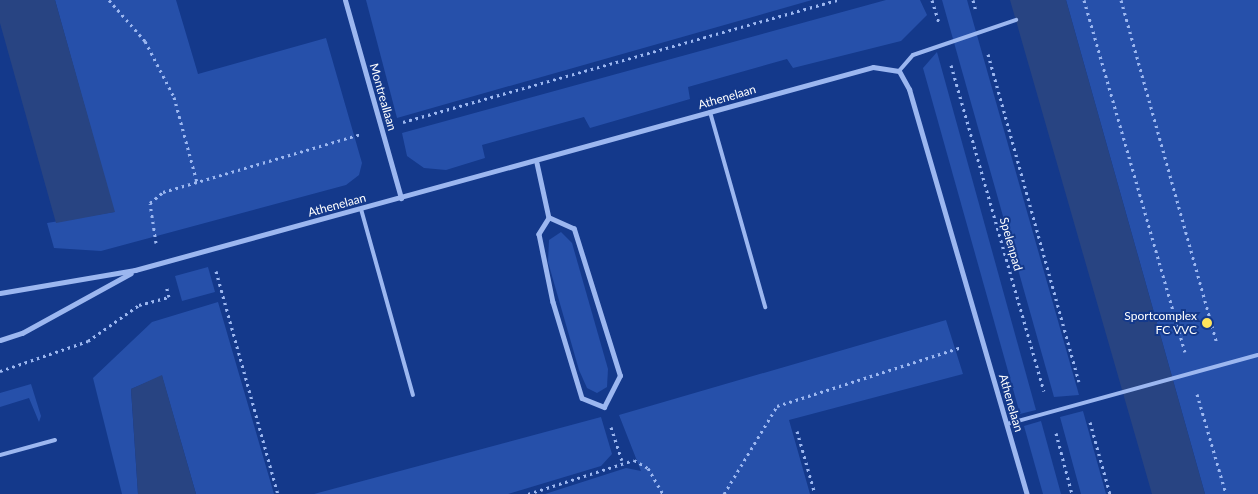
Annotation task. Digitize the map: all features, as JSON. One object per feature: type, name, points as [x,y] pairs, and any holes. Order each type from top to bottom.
[{"type":"street","name":"Montreallaan","points":[[345,0],[402,198]]},
{"type":"street","name":"Athenelaan","points":[[0,293],[160,264],[537,163],[710,112],[873,67],[899,71],[909,89],[1027,494]]},
{"type":"street","points":[[537,163],[549,218],[539,234],[553,302],[582,398],[604,407],[620,376],[574,229],[549,218]]},
{"type":"street","name":"Athenelaan","points":[[0,340],[22,333],[135,270]]},
{"type":"lane","points":[[899,71],[913,55],[1016,20]]},
{"type":"lane","points":[[710,112],[765,307]]},
{"type":"lane","points":[[361,209],[413,395]]},
{"type":"lane","points":[[1007,424],[1050,415],[1084,402],[1258,355]]},
{"type":"lane","points":[[0,455],[55,440]]},
{"type":"path","points":[[109,0],[145,41],[174,97],[197,182]]},
{"type":"path","points":[[0,372],[72,348],[140,305],[169,297],[160,264],[150,203],[163,192],[382,128],[838,0]]},
{"type":"path","name":"Spelenpad","points":[[932,0],[1072,494]]},
{"type":"path","points":[[973,0],[1110,494]]},
{"type":"path","points":[[1084,0],[1226,494]]},
{"type":"path","points":[[1120,0],[1223,365]]},
{"type":"path","points":[[215,266],[278,494]]},
{"type":"path","points":[[724,494],[777,406],[983,341]]},
{"type":"path","points":[[604,407],[622,460]]},
{"type":"path","points":[[797,431],[815,494]]},
{"type":"path","points":[[528,494],[576,480],[622,460],[634,460],[648,468],[663,494]]},
{"type":"shaded area","points":[[0,0],[55,0],[115,212],[56,223],[0,23]]},
{"type":"shaded area","points":[[55,0],[176,0],[198,74],[326,38],[362,163],[359,175],[346,185],[101,251],[54,248],[47,223],[114,212]]},
{"type":"shaded area","points":[[366,0],[812,0],[397,118]]},
{"type":"shaded area","points":[[886,0],[920,0],[927,15],[901,41],[793,68],[787,59],[688,87],[690,99],[590,128],[584,117],[482,145],[485,158],[446,170],[424,168],[407,156],[402,133]]},
{"type":"shaded area","points":[[942,0],[967,0],[1079,395],[1054,397]]},
{"type":"shaded area","points":[[1010,0],[1066,0],[1205,494],[1152,494]]},
{"type":"shaded area","name":"Sportcomplex FC VVC","points":[[1066,0],[1258,0],[1258,494],[1205,494]]},
{"type":"shaded area","points":[[937,52],[1036,410],[1020,414],[923,68]]},
{"type":"shaded area","points":[[561,232],[572,243],[608,369],[607,387],[597,393],[587,388],[579,370],[548,262],[549,240]]},
{"type":"shaded area","points":[[208,267],[215,292],[182,301],[175,276]]},
{"type":"shaded area","points":[[218,302],[274,494],[196,494],[162,376],[131,389],[138,494],[122,494],[93,378],[152,322]]},
{"type":"shaded area","points":[[946,320],[963,374],[789,420],[810,494],[545,494],[626,468],[641,471],[619,415]]},
{"type":"shaded area","points":[[162,375],[196,494],[138,494],[131,389]]},
{"type":"shaded area","points":[[31,384],[41,416],[39,422],[29,398],[0,407],[0,393]]},
{"type":"shaded area","points":[[1083,411],[1106,494],[1081,494],[1060,417]]},
{"type":"shaded area","points":[[601,417],[612,454],[601,466],[508,494],[314,494]]},
{"type":"shaded area","points":[[1041,421],[1061,494],[1043,494],[1024,426]]},
{"type":"place","name":"Sportcomplex FC VVC","points":[[1207,323]]}]
